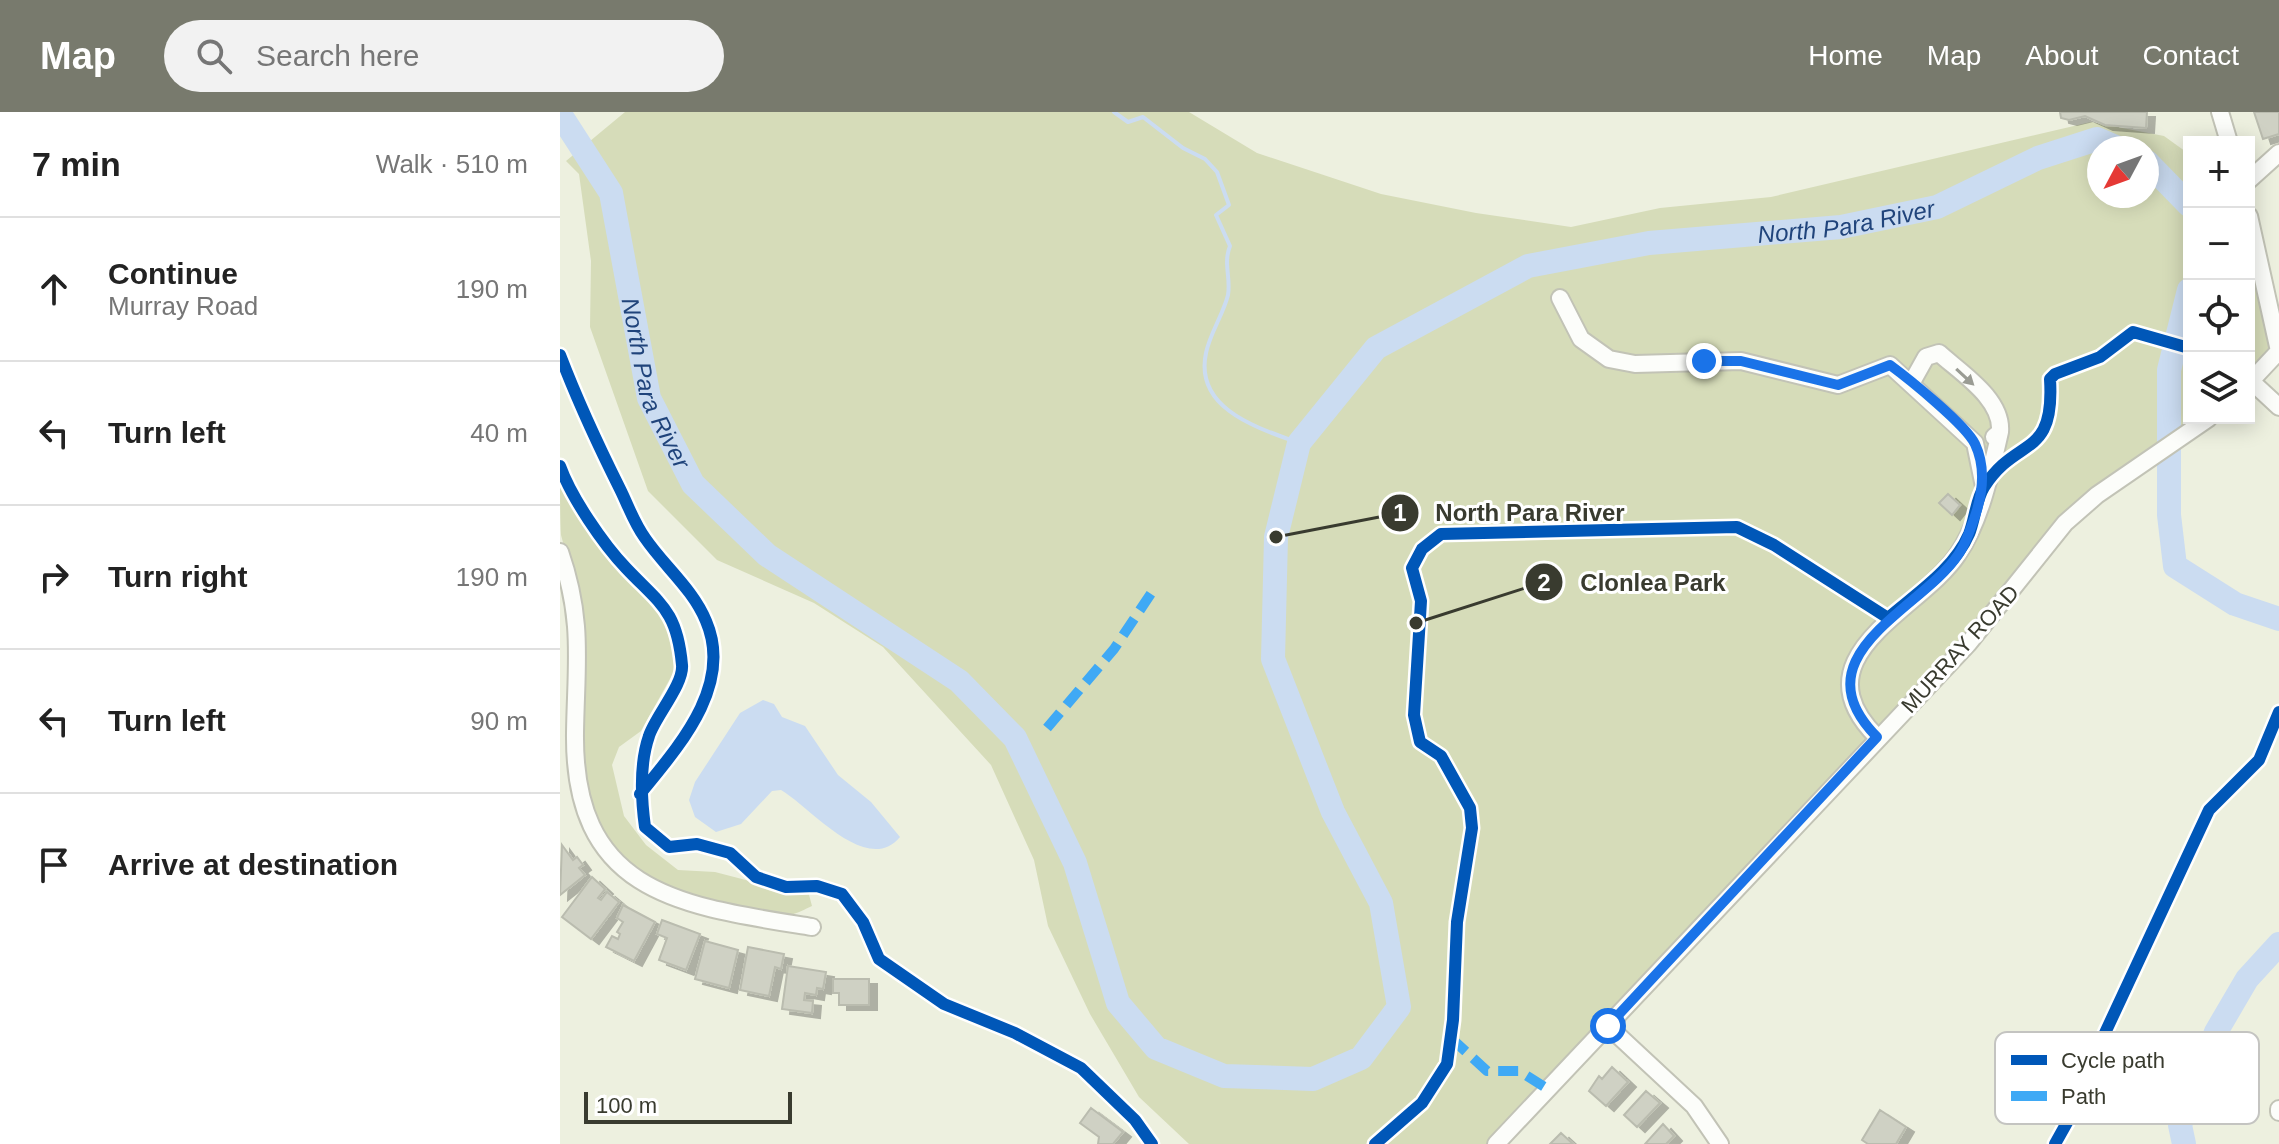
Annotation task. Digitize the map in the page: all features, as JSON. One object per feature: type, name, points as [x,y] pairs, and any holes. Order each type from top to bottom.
[{"type":"street","points":[[2220,112],[2227,136]]},
{"type":"street","points":[[2255,175],[2279,153]]},
{"type":"street","points":[[2255,243],[2279,351],[2255,377]]},
{"type":"street","points":[[1560,298],[1581,339],[1609,359],[1635,364],[1741,361],[1838,385],[1890,365],[1975,443],[1984,487]]},
{"type":"street","points":[[1877,737],[1860,720],[1852,705],[1855,668],[1873,636],[1888,618],[1957,557],[1969,534],[2000,432],[2001,420],[1988,398],[1939,353],[1926,357],[1912,382]]},
{"type":"street","points":[[2255,386],[2279,407]]},
{"type":"street","name":"MURRAY ROAD","points":[[1496,1144],[1968,644],[2065,523],[2097,495],[2201,424]]},
{"type":"street","points":[[1975,443],[1987,444],[2000,432]]},
{"type":"street","points":[[560,552],[572,598],[579,651],[576,782],[590,826],[601,844],[632,876],[663,894],[701,906],[812,927]]},
{"type":"street","points":[[1608,1026],[1694,1106],[1720,1144]]},
{"type":"green space","points":[[625,112],[1189,112],[1257,153],[1381,194],[1476,213],[1571,227],[1660,208],[1771,197],[2091,122],[2164,136],[2183,150],[2183,424],[2200,424],[2097,495],[2022,580],[1496,1144],[1189,1144],[1139,1097],[1090,1014],[1048,926],[1034,860],[991,765],[883,647],[814,603],[717,560],[648,491],[590,327],[591,261],[579,174],[566,161]]},
{"type":"green space","points":[[2255,254],[2279,351],[2255,377]]},
{"type":"green space","points":[[560,474],[613,557],[662,604],[672,629],[676,668],[641,731],[619,747],[612,765],[624,816],[646,845],[678,870],[715,872],[788,891],[808,891],[812,906],[792,914],[771,914],[677,891],[631,864],[613,846],[599,825],[583,774],[584,629],[578,593],[561,535]]},
{"type":"water","points":[[763,700],[774,704],[782,717],[805,726],[838,775],[871,802],[900,837],[887,847],[871,849],[855,844],[781,790],[772,791],[741,824],[716,832],[695,817],[689,800],[695,782],[740,713]]},
{"type":"building","points":[[2060,112],[2147,112],[2146,128],[2105,125],[2085,116],[2069,120],[2061,118]]},
{"type":"building","points":[[2254,112],[2279,112],[2279,134],[2263,139]]},
{"type":"building","points":[[1948,494],[1960,505],[1952,515],[1939,503]]},
{"type":"building","points":[[562,845],[573,860],[577,857],[583,865],[579,868],[585,875],[560,895]]},
{"type":"building","points":[[592,877],[605,889],[598,898],[601,900],[607,892],[619,902],[591,939],[562,917]]},
{"type":"building","points":[[623,905],[655,922],[634,961],[606,947],[612,936],[618,939],[620,934],[617,932],[623,922],[617,918]]},
{"type":"building","points":[[662,920],[700,934],[686,970],[659,960],[667,938],[657,934]]},
{"type":"building","points":[[705,941],[738,950],[729,988],[695,979]]},
{"type":"building","points":[[748,947],[784,954],[781,969],[775,967],[769,996],[740,990]]},
{"type":"building","points":[[788,966],[826,972],[823,989],[817,988],[816,995],[805,993],[804,1000],[813,1001],[812,1013],[782,1009]]},
{"type":"building","points":[[833,979],[869,979],[869,1005],[839,1005],[839,993],[833,993]]},
{"type":"building","points":[[1612,1067],[1628,1082],[1606,1106],[1589,1091],[1599,1076],[1602,1079]]},
{"type":"building","points":[[1646,1091],[1660,1103],[1637,1127],[1624,1115]]},
{"type":"building","points":[[1091,1108],[1123,1132],[1113,1144],[1098,1144],[1099,1137],[1080,1123]]},
{"type":"building","points":[[1880,1110],[1906,1127],[1896,1144],[1868,1144],[1862,1140]]},
{"type":"building","points":[[1663,1124],[1674,1136],[1666,1144],[1645,1144]]},
{"type":"building","points":[[1561,1133],[1573,1144],[1550,1144]]},
{"type":"waterway","points":[[1114,112],[1128,122],[1143,117],[1183,148],[1205,159],[1217,172],[1229,205],[1216,215],[1230,246],[1227,258],[1229,289],[1206,353],[1205,372],[1210,389],[1219,402],[1248,423],[1299,443]]},
{"type":"waterway","name":"North Para River","points":[[560,114],[611,193],[649,398],[693,484],[767,555],[959,681],[1015,738],[1075,863],[1118,1003],[1156,1048],[1224,1076],[1313,1079],[1361,1058],[1399,1007],[1381,903],[1333,812],[1273,659],[1276,537],[1299,443],[1376,348],[1528,266],[1649,243],[1841,227],[1937,207],[2038,158],[2087,142]]},
{"type":"waterway","name":"North Para River","points":[[2159,174],[2183,199]]},
{"type":"waterway","name":"North Para River","points":[[2183,314],[2169,370],[2169,515],[2175,566],[2235,604],[2279,619]]},
{"type":"waterway","name":"North Para River","points":[[2216,1032],[2247,979],[2279,944]]},
{"type":"waterway","name":"North Para River","points":[[2180,1124],[2184,1144]]},
{"type":"marked path","points":[[1047,728],[1114,649],[1156,586]]},
{"type":"marked path","points":[[1451,1038],[1487,1071],[1519,1071],[1548,1089]]},
{"type":"cycle path","points":[[1375,1144],[1422,1103],[1447,1064],[1453,1020],[1457,922],[1472,828],[1470,808],[1441,756],[1420,742],[1414,715],[1421,601],[1412,568],[1422,549],[1441,534],[1737,527],[1774,545],[1888,618],[1934,580],[1954,558],[1969,534],[1984,487],[1997,471],[2040,435],[2050,405],[2050,379],[2055,374],[2100,357],[2133,332],[2183,346]]},
{"type":"cycle path","points":[[560,355],[588,423],[638,526],[694,598],[706,621],[713,645],[713,669],[698,714],[640,794]]},
{"type":"cycle path","points":[[560,466],[598,533],[665,609],[680,647],[682,665],[679,681],[652,728],[646,747],[642,770],[645,827],[669,847],[697,844],[730,853],[756,877],[786,887],[817,886],[842,894],[863,922],[879,959],[944,1004],[1015,1033],[1081,1068],[1135,1120],[1152,1144]]},
{"type":"cycle path","points":[[2105,1032],[2209,810],[2259,760],[2279,712]]},
{"type":"cycle path","points":[[2055,1144],[2066,1124]]},
{"type":"place","name":"North Para River","points":[[1276,537]]},
{"type":"place","name":"Clonlea Park","points":[[1416,623]]},
{"type":"route","points":[[1608,1026],[1877,737],[1860,720],[1852,705],[1855,668],[1861,654],[1888,618],[1957,557],[1969,534],[1984,487],[1975,443],[1890,365],[1838,385],[1741,361],[1704,361]]}]
